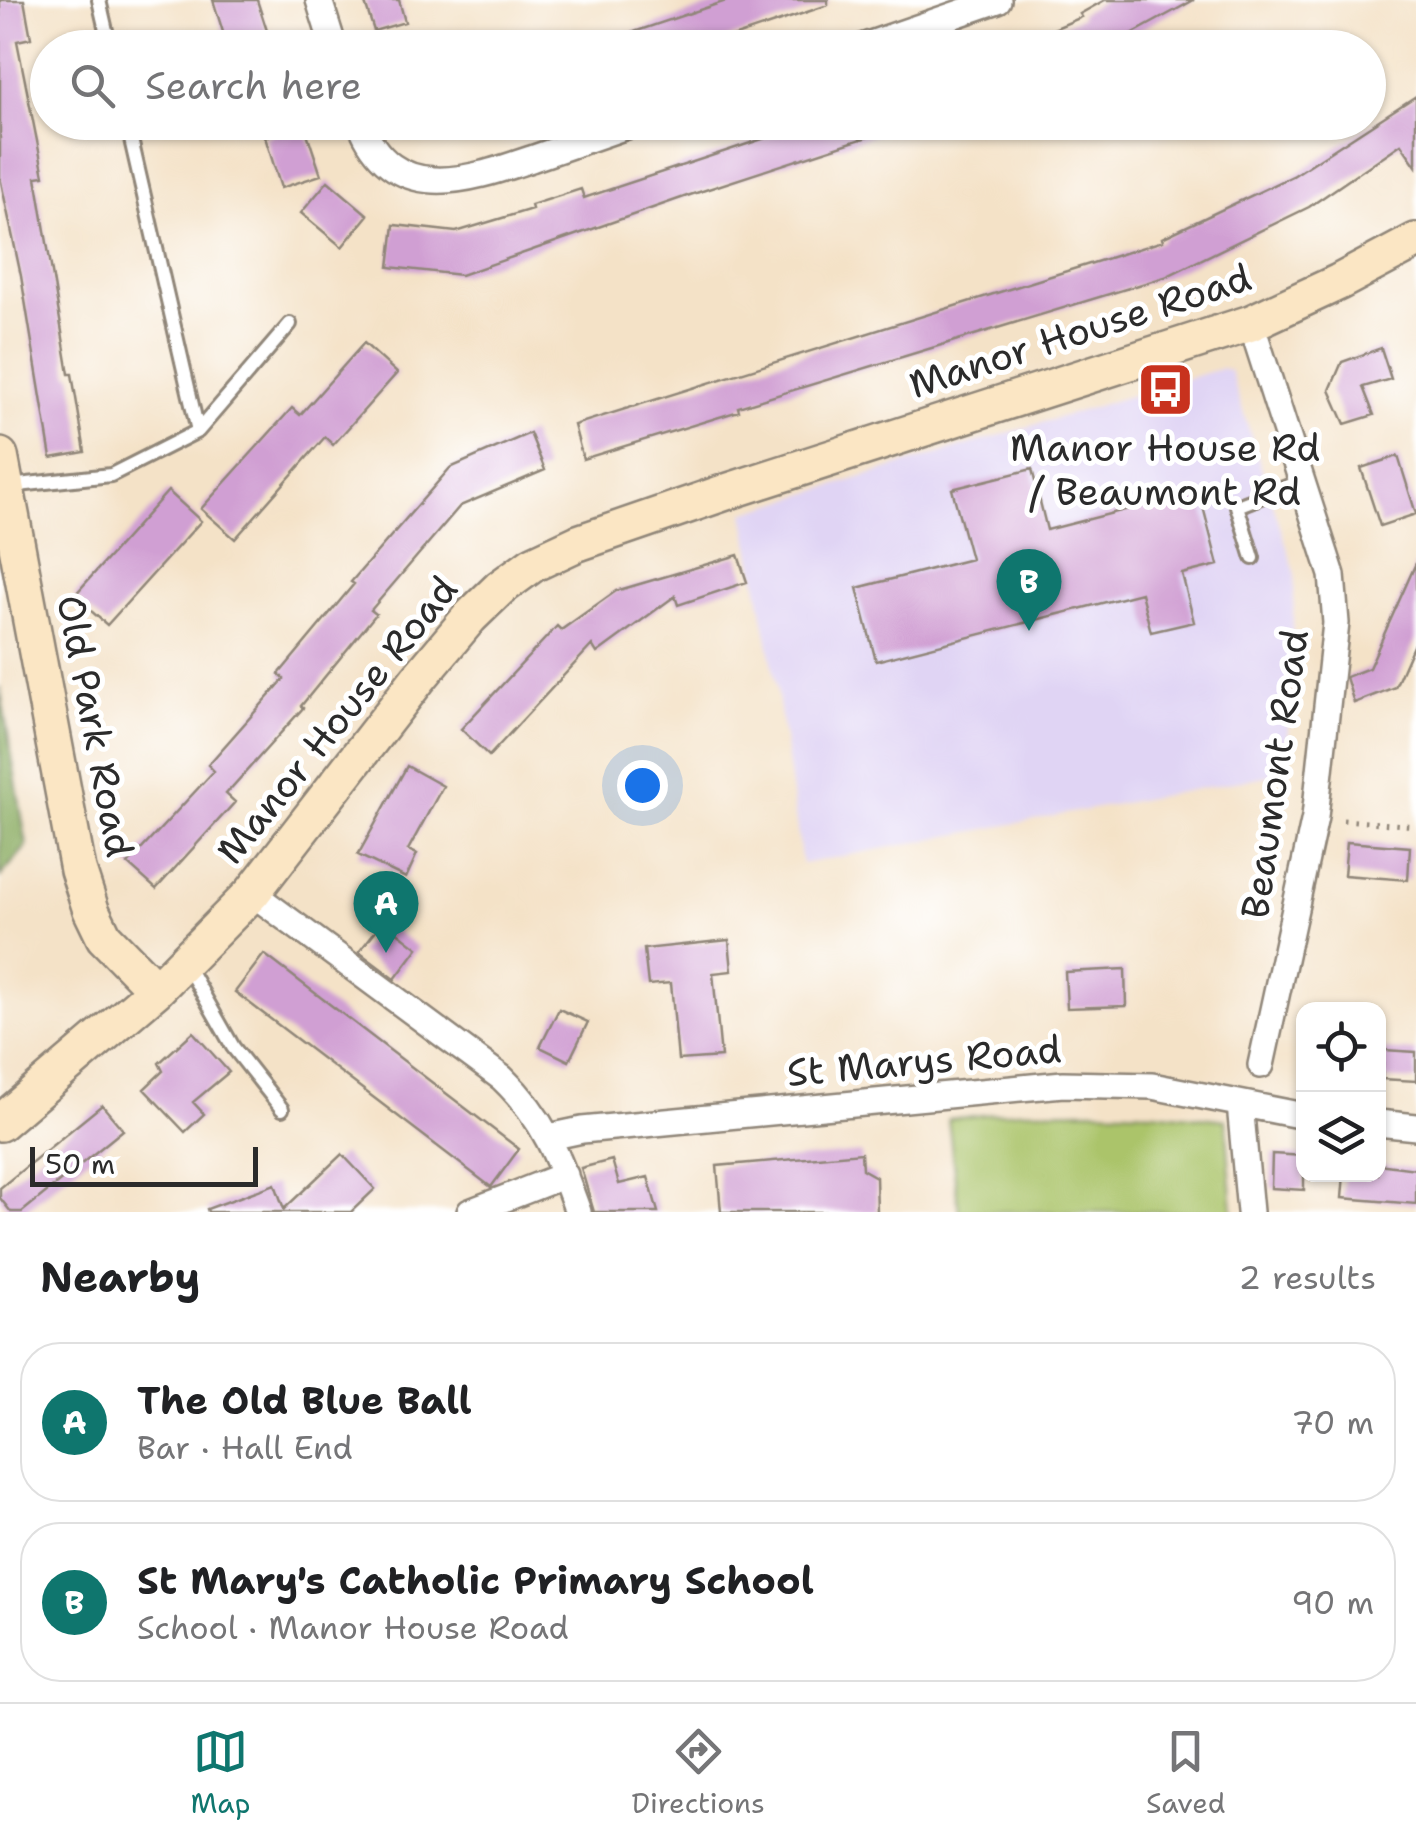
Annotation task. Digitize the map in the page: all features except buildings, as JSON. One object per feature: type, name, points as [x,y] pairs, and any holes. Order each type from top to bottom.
[{"type":"main road","name":"Manor House Road","points":[[0,1123],[156,990],[252,893],[449,642],[500,588],[533,564],[578,544],[726,492],[1251,323],[1416,241]]},
{"type":"main road","name":"Old Park Road","points":[[3,471],[78,870],[104,936],[156,990]]},
{"type":"street","points":[[319,0],[328,30]]},
{"type":"street","points":[[911,30],[998,0]]},
{"type":"street","points":[[367,140],[397,169],[440,182],[470,180],[586,140]]},
{"type":"street","name":"Beaumont Road","points":[[1251,323],[1332,575],[1336,623],[1315,817],[1260,1065]]},
{"type":"street","points":[[252,893],[502,1078],[528,1102],[549,1137],[578,1212]]},
{"type":"street","name":"St Marys Road","points":[[549,1137],[582,1130],[1064,1084],[1152,1086],[1296,1114]]},
{"type":"street","points":[[1240,1104],[1250,1212]]},
{"type":"street","points":[[1386,1124],[1416,1127]]},
{"type":"street","points":[[470,1212],[565,1175]]},
{"type":"lane","points":[[99,0],[106,30]]},
{"type":"lane","points":[[132,140],[198,431]]},
{"type":"lane","points":[[3,471],[111,474],[198,431],[290,324]]},
{"type":"lane","points":[[1254,558],[1238,506],[1304,480]]},
{"type":"lane","points":[[184,962],[233,1046],[282,1109]]},
{"type":"path","points":[[1315,817],[1416,826]]},
{"type":"shaded area","points":[[1222,368],[1230,371],[1295,572],[1286,772],[802,864],[777,689],[744,513]]},
{"type":"green space","points":[[0,687],[27,846],[0,877]]},
{"type":"green space","points":[[1090,1110],[1226,1120],[1233,1212],[959,1212],[948,1119],[1017,1111]]},
{"type":"place","name":"Manor House Rd / Beaumont Rd","points":[[1165,390]]},
{"type":"place","name":"St Mary's Catholic Primary School","points":[[1029,631]]},
{"type":"place","name":"The Old Blue Ball","points":[[386,953]]}]
